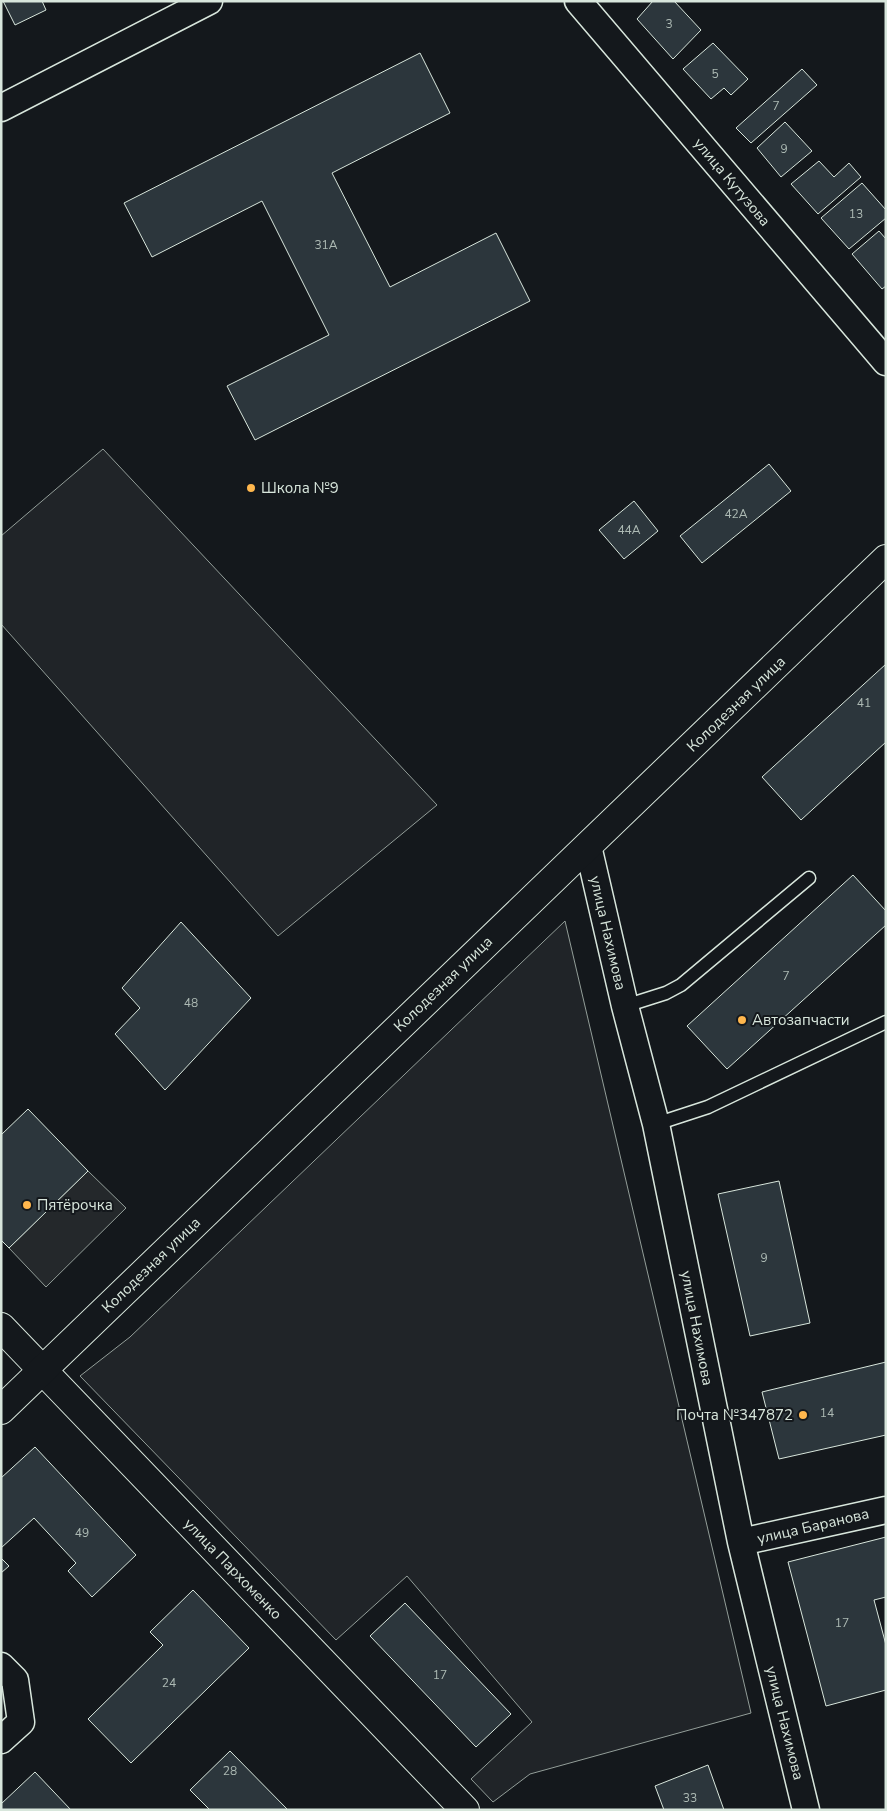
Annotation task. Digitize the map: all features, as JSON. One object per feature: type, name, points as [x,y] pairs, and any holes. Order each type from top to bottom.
[{"type":"main road","name":"Колодезная улица","points":[[1,1410],[588,846],[883,569]]},
{"type":"main road","name":"улица Пархоменко","points":[[1,1327],[465,1810]]},
{"type":"street","points":[[1,108],[209,1]]},
{"type":"street","name":"улица Кутузова","points":[[578,1],[886,362]]},
{"type":"street","name":"улица Нахимова","points":[[588,846],[625,1006],[656,1124],[741,1542],[806,1810]]},
{"type":"street","name":"улица Баранова","points":[[741,1542],[886,1510]]},
{"type":"street","points":[[1,1666],[15,1680],[21,1722],[1,1740]]},
{"type":"lane","points":[[625,1006],[666,993],[682,985],[809,878]]},
{"type":"lane","points":[[656,1124],[708,1107],[886,1022]]},
{"type":"shaded area","points":[[103,449],[437,805],[278,936],[1,624],[1,536]]},
{"type":"shaded area","points":[[565,921],[751,1713],[530,1774],[493,1802],[471,1779],[532,1722],[407,1576],[336,1640],[80,1376],[130,1337]]},
{"type":"shaded area","points":[[88,1171],[126,1208],[46,1287],[9,1248]]},
{"type":"building","points":[[3,1],[42,1],[46,10],[15,25]]},
{"type":"building","points":[[653,1],[674,1],[701,30],[673,59],[637,19]]},
{"type":"building","points":[[713,43],[748,79],[731,95],[724,88],[711,99],[683,69]]},
{"type":"building","points":[[420,53],[450,113],[332,173],[390,287],[496,233],[530,301],[255,440],[227,386],[329,335],[262,201],[152,257],[124,203]]},
{"type":"building","points":[[802,69],[817,85],[751,143],[736,128]]},
{"type":"building","points":[[785,122],[812,151],[781,177],[757,148]]},
{"type":"building","points":[[819,161],[834,177],[849,163],[861,177],[818,214],[791,184]]},
{"type":"building","points":[[862,183],[886,210],[886,218],[849,249],[821,218]]},
{"type":"building","points":[[879,231],[886,239],[886,286],[882,289],[852,254]]},
{"type":"building","points":[[769,464],[791,491],[702,563],[680,536]]},
{"type":"building","points":[[634,501],[658,531],[624,559],[599,530]]},
{"type":"building","points":[[886,664],[886,742],[801,820],[762,777]]},
{"type":"building","points":[[853,875],[886,911],[886,925],[727,1069],[687,1026]]},
{"type":"building","points":[[181,922],[251,998],[165,1090],[115,1034],[140,1008],[122,988]]},
{"type":"building","name":"Пятёрочка","points":[[28,1109],[88,1171],[9,1248],[1,1240],[1,1135]]},
{"type":"building","points":[[779,1181],[810,1323],[750,1336],[718,1194]]},
{"type":"building","points":[[886,1362],[886,1435],[779,1459],[762,1392]]},
{"type":"building","points":[[35,1447],[136,1555],[92,1597],[68,1571],[76,1563],[34,1518],[1,1548],[1,1478]]},
{"type":"building","points":[[886,1537],[886,1597],[874,1600],[886,1645],[886,1690],[826,1706],[788,1562]]},
{"type":"building","points":[[1,1558],[9,1566],[1,1573]]},
{"type":"building","points":[[193,1590],[249,1648],[131,1763],[88,1719],[163,1645],[150,1632]]},
{"type":"building","points":[[405,1603],[511,1714],[476,1747],[370,1636]]},
{"type":"building","points":[[230,1751],[288,1810],[210,1810],[190,1790]]},
{"type":"building","points":[[708,1765],[724,1810],[664,1810],[655,1786]]},
{"type":"building","points":[[35,1772],[71,1810],[1,1810],[1,1804]]},
{"type":"place","name":"Школа №9","points":[[251,488]]},
{"type":"place","name":"Автозапчасти","points":[[742,1020]]},
{"type":"place","name":"Пятёрочка","points":[[27,1205]]},
{"type":"place","name":"Почта №347872","points":[[803,1415]]}]
